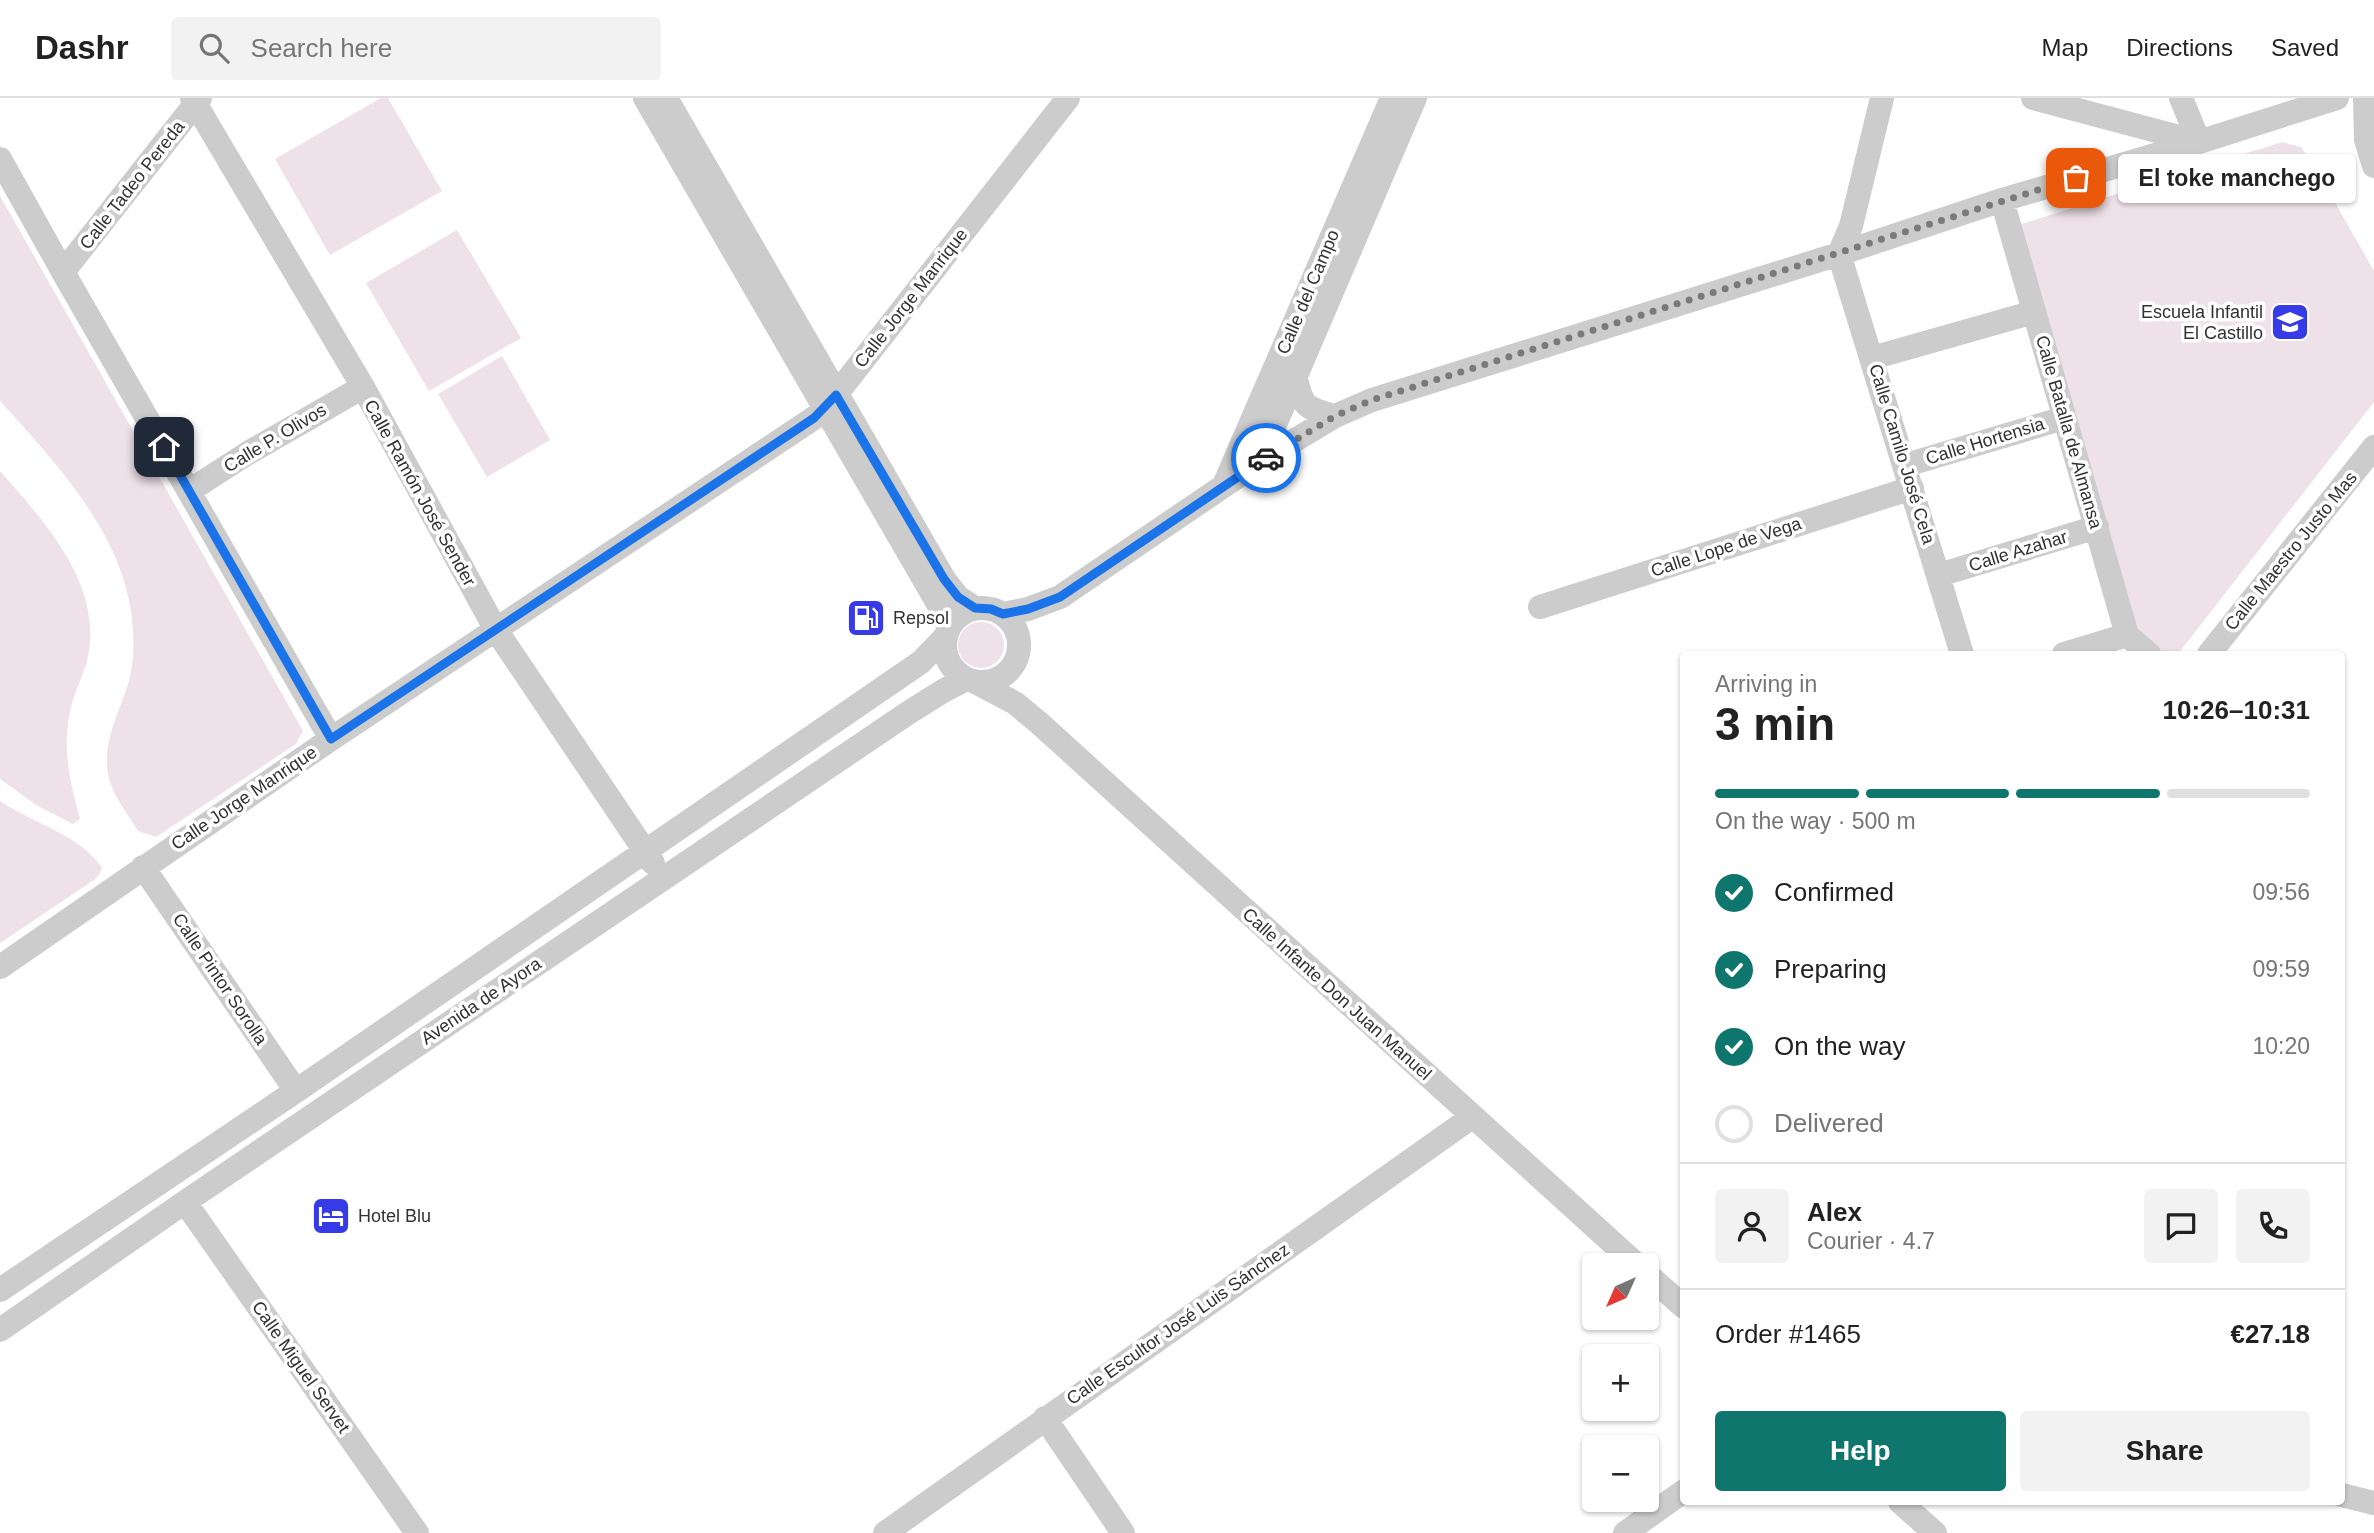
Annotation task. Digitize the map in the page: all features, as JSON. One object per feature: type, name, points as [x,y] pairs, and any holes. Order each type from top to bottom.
[{"type":"street","points":[[645,98],[672,109],[944,614],[948,659],[953,668],[971,680],[996,680],[1015,660],[1030,629],[1060,597],[1224,485],[1335,416],[1410,387],[1839,254],[2002,200],[2337,98]]},
{"type":"street","name":"Calle Jorge Manrique","points":[[0,967],[331,739],[814,418],[830,402],[1068,98]]},
{"type":"street","name":"Calle del Campo","points":[[1224,485],[1392,98]]},
{"type":"street","name":"Calle del Campo","points":[[1259,463],[1415,98]]},
{"type":"street","points":[[1839,254],[1851,226],[1882,98]]},
{"type":"street","points":[[2033,98],[2199,142]]},
{"type":"street","points":[[2180,98],[2199,142]]},
{"type":"street","points":[[2365,98],[2366,140],[2374,166]]},
{"type":"street","name":"Calle Tadeo Pereda","points":[[63,272],[196,100]]},
{"type":"street","name":"Calle Ramón José Sender","points":[[196,100],[363,387],[496,630],[663,878]]},
{"type":"street","points":[[0,159],[331,739]]},
{"type":"street","name":"Calle Batalla de Almansa","points":[[2002,200],[2127,635]]},
{"type":"street","name":"Calle Camilo José Cela","points":[[1839,254],[1961,651]]},
{"type":"street","points":[[1872,358],[2034,312]]},
{"type":"street","name":"Calle del Campo","points":[[1295,375],[1300,397],[1304,402],[1314,410],[1335,416]]},
{"type":"street","name":"Calle P. Olivos","points":[[189,491],[248,453],[363,387]]},
{"type":"street","points":[[830,402],[944,579],[958,597],[975,608]]},
{"type":"street","name":"Calle Hortensia","points":[[1909,476],[2064,418]]},
{"type":"street","name":"Calle Maestro Justo Mas","points":[[2211,651],[2374,447]]},
{"type":"street","name":"Calle Lope de Vega","points":[[1541,607],[1909,476]]},
{"type":"street","name":"Calle Azahar","points":[[1939,576],[2097,527]]},
{"type":"street","points":[[1003,614],[1028,609],[1060,597]]},
{"type":"street","points":[[947,632],[962,613],[975,608],[991,609],[1003,614],[1017,631],[1015,660]]},
{"type":"street","name":"Avenida de Ayora","points":[[0,1290],[324,1072],[921,662],[947,632]]},
{"type":"street","points":[[2074,651],[2127,635],[2146,651]]},
{"type":"street","name":"Calle Infante Don Juan Manuel","points":[[1015,660],[1022,700],[1038,722]]},
{"type":"street","name":"Avenida de Ayora","points":[[0,1330],[908,713],[943,691],[971,680]]},
{"type":"street","name":"Calle Infante Don Juan Manuel","points":[[971,680],[1015,703],[1038,722],[1624,1253]]},
{"type":"street","name":"Calle Pintor Sorolla","points":[[143,867],[296,1091]]},
{"type":"street","points":[[324,1072],[341,1096]]},
{"type":"street","points":[[275,1105],[292,1130]]},
{"type":"street","name":"Calle Escultor José Luis Sánchez","points":[[885,1533],[1472,1117]]},
{"type":"street","name":"Calle Miguel Servet","points":[[185,1202],[417,1533]]},
{"type":"street","points":[[1659,1285],[1680,1303]]},
{"type":"street","points":[[1045,1418],[1123,1533]]},
{"type":"street","points":[[1625,1533],[1680,1495]]},
{"type":"street","points":[[2345,1496],[2374,1503]]},
{"type":"street","points":[[1903,1505],[1935,1533]]},
{"type":"shaded area","points":[[381,98],[388,98],[442,191],[330,255],[275,159]]},
{"type":"shaded area","points":[[2282,142],[2301,147],[2374,271],[2374,402],[2180,651],[2146,651],[2127,635],[2009,228]]},
{"type":"shaded area","points":[[0,196],[303,731],[296,744],[156,837],[138,831],[117,797],[108,774],[107,750],[129,681],[133,651],[129,599],[119,567],[88,507],[0,401]]},
{"type":"shaded area","points":[[457,230],[521,338],[429,391],[366,283]]},
{"type":"shaded area","points":[[502,356],[550,440],[487,477],[438,394]]},
{"type":"shaded area","points":[[0,471],[34,510],[65,553],[86,601],[90,626],[89,652],[72,703],[67,733],[70,776],[80,819],[73,824],[36,805],[0,779]]},
{"type":"shaded area","points":[[981,622],[997,629],[1004,645],[997,661],[981,668],[965,661],[958,645],[965,629]]},
{"type":"shaded area","points":[[0,801],[69,838],[102,868],[94,880],[0,943]]},
{"type":"way so far","points":[[1266,458],[1335,416],[1372,400],[2076,178]]},
{"type":"place","name":"El toke manchego","points":[[2076,178]]},
{"type":"place","name":"Escuela Infantil El Castillo","points":[[2290,322]]},
{"type":"place","name":"Repsol","points":[[866,618]]},
{"type":"place","name":"Hotel Blu","points":[[331,1216]]},
{"type":"route","points":[[164,447],[331,739],[814,418],[836,395],[944,579],[958,597],[975,608],[991,609],[1003,614],[1028,609],[1060,597],[1266,458]]}]
